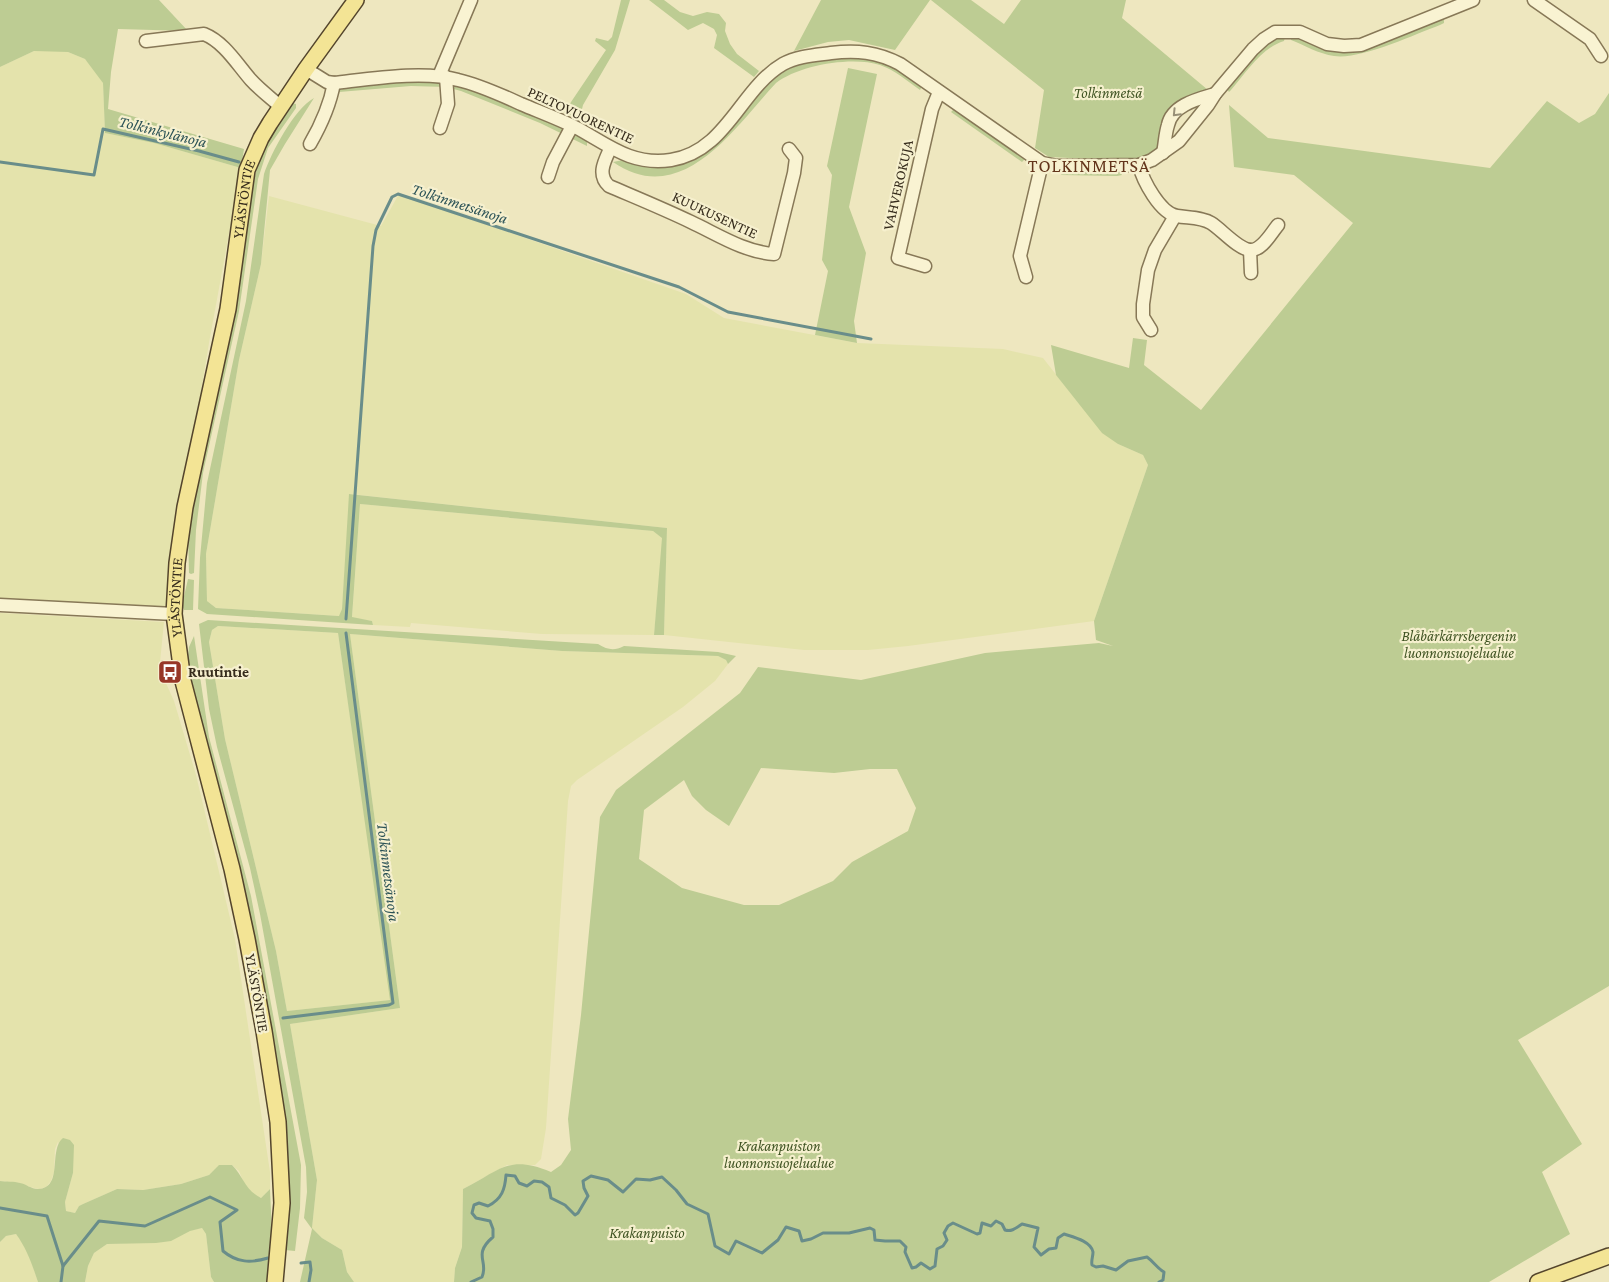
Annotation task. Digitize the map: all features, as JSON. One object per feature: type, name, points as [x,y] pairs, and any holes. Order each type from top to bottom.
[{"type":"main road","name":"YLÄSTÖNTIE","points":[[275,1282],[282,1203],[278,1122],[264,1031],[232,869],[183,681],[174,614],[177,562],[185,507],[228,309],[248,170],[261,138],[306,69],[356,0]]},
{"type":"main road","points":[[1538,1282],[1609,1256]]},
{"type":"street","points":[[440,128],[448,104],[443,76],[471,0]]},
{"type":"street","name":"PELTOVUORENTIE","points":[[306,69],[327,82],[443,76],[476,86],[572,126],[610,149],[642,160],[657,161],[682,157],[709,143],[767,76],[785,63],[801,58],[849,51],[874,53],[900,64],[1042,163],[1058,166],[1140,165],[1163,153],[1185,133],[1253,49],[1275,32],[1300,32],[1328,44],[1344,46],[1361,44],[1473,0]]},
{"type":"street","points":[[1534,0],[1590,39],[1601,56]]},
{"type":"street","points":[[146,42],[204,34],[212,37],[252,81],[281,107]]},
{"type":"street","points":[[310,144],[320,126],[332,95],[334,82]]},
{"type":"street","name":"VAHVEROKUJA","points":[[925,266],[898,258],[932,109],[939,92]]},
{"type":"street","name":"PELTOVUORENTIE","points":[[1163,153],[1168,124],[1175,112],[1188,104],[1215,94]]},
{"type":"street","points":[[548,177],[553,162],[572,126]]},
{"type":"street","name":"KUUKUSENTIE","points":[[610,149],[602,174],[603,181],[609,186],[745,248],[759,253],[774,254],[794,173],[796,158],[788,149]]},
{"type":"street","points":[[1026,277],[1020,256],[1042,163]]},
{"type":"street","points":[[1140,165],[1142,177],[1164,208],[1175,216],[1195,217],[1210,222],[1243,247],[1250,250],[1264,243],[1278,225]]},
{"type":"street","points":[[1151,330],[1143,317],[1148,270],[1155,250],[1175,216]]},
{"type":"street","points":[[1250,250],[1251,274]]},
{"type":"street","points":[[0,605],[174,614]]},
{"type":"green space","points":[[0,0],[159,0],[188,31],[118,29],[111,72],[108,109],[244,149],[241,168],[154,143],[105,133],[103,83],[85,59],[68,52],[34,51],[0,67]]},
{"type":"green space","points":[[621,0],[630,0],[615,50],[583,105],[581,113],[584,121],[559,110],[569,105],[606,50],[595,41],[596,38],[608,41],[612,37]]},
{"type":"green space","points":[[649,0],[664,0],[680,12],[693,16],[707,12],[719,14],[726,23],[725,31],[730,44],[737,54],[759,71],[754,77],[714,48],[717,35],[714,29],[703,23],[688,30]]},
{"type":"green space","points":[[821,0],[930,0],[895,50],[849,40],[828,42],[794,51]]},
{"type":"green space","name":"Tolkinmetsä","points":[[931,0],[971,0],[1004,24],[1021,0],[1126,0],[1122,18],[1208,90],[1184,101],[1158,148],[1146,157],[1137,160],[1112,160],[1049,157],[1035,148],[1044,90]]},
{"type":"green space","points":[[1444,19],[1444,23],[1440,25],[1372,51],[1345,56],[1323,53],[1291,40],[1291,36],[1326,49],[1346,51],[1374,45]]},
{"type":"green space","points":[[1285,37],[1284,41],[1276,44],[1261,55],[1229,92],[1227,89],[1259,50],[1276,39]]},
{"type":"green space","points":[[52,50],[68,52],[85,59],[96,71],[103,83],[105,133],[154,143],[241,168],[209,343],[165,609],[0,600],[0,67],[34,51]]},
{"type":"green space","points":[[849,57],[871,58],[890,65],[922,86],[920,90],[891,70],[868,62],[841,62],[812,67],[798,71],[776,83],[725,140],[705,157],[684,170],[662,176],[638,174],[613,162],[623,160],[663,166],[726,133],[770,81],[783,71],[805,63]]},
{"type":"green space","points":[[848,68],[877,74],[849,207],[866,253],[854,321],[857,343],[815,335],[828,271],[822,260],[832,175],[827,166]]},
{"type":"green space","points":[[405,82],[440,82],[470,89],[574,133],[587,141],[587,146],[540,123],[461,91],[446,87],[411,86],[327,93],[354,86]]},
{"type":"green space","points":[[1609,93],[1609,986],[1518,1040],[1582,1144],[1542,1172],[1570,1234],[1489,1282],[454,1282],[455,1268],[462,1247],[463,1189],[504,1167],[514,1165],[536,1167],[551,1172],[561,1165],[571,1150],[568,1119],[581,1015],[600,817],[616,790],[740,693],[758,667],[861,680],[985,653],[1099,643],[1113,646],[1096,640],[1094,621],[1148,465],[1143,455],[1118,444],[1102,433],[1056,375],[1051,345],[1129,368],[1133,338],[1147,340],[1144,365],[1201,410],[1353,223],[1294,175],[1234,167],[1229,105],[1268,138],[1490,168],[1547,101],[1579,123],[1595,114]],"holes":[[[761,768],[834,773],[870,769],[897,769],[916,808],[908,831],[852,862],[833,881],[779,905],[744,905],[682,888],[639,859],[644,810],[684,780],[692,796],[706,810],[729,826]]]},
{"type":"green space","points":[[314,98],[270,170],[261,264],[239,360],[206,554],[207,601],[216,608],[339,616],[342,609],[349,494],[667,528],[664,635],[654,635],[662,538],[653,531],[360,504],[352,617],[372,621],[373,625],[207,614],[198,609],[200,558],[207,483],[246,301],[264,174],[291,121]]},
{"type":"green space","points":[[292,103],[296,104],[296,108],[268,148],[258,179],[239,311],[203,473],[196,530],[194,573],[191,574],[189,573],[188,532],[190,517],[235,308],[251,193],[257,168],[270,137]]},
{"type":"green space","points":[[954,109],[1025,159],[1022,162],[951,112]]},
{"type":"green space","points":[[1122,171],[1122,175],[1117,176],[1061,175],[1064,172]]},
{"type":"green space","points":[[399,194],[686,294],[724,318],[857,343],[1003,349],[1043,358],[1076,400],[1118,444],[1143,455],[1148,465],[1094,621],[868,650],[804,650],[664,635],[667,528],[350,494],[340,616],[216,608],[207,601],[206,554],[239,360],[261,264],[269,196],[381,226]]},
{"type":"green space","points":[[360,504],[653,531],[663,538],[654,635],[542,634],[411,623],[410,627],[373,625],[372,621],[352,618]]},
{"type":"green space","points":[[188,579],[194,580],[193,610],[184,610],[182,605]]},
{"type":"green space","points":[[0,613],[164,622],[160,662],[165,681],[174,701],[196,775],[235,939],[270,1172],[270,1189],[261,1198],[252,1194],[244,1183],[239,1171],[232,1165],[220,1165],[209,1175],[181,1184],[143,1190],[117,1189],[79,1206],[75,1213],[66,1211],[65,1202],[73,1173],[58,1142],[55,1149],[54,1172],[51,1181],[46,1187],[39,1189],[20,1183],[0,1181]]},
{"type":"green space","points":[[208,620],[598,644],[611,649],[624,646],[718,652],[736,656],[728,664],[726,660],[718,656],[562,651],[350,634],[400,1008],[290,1024],[317,1180],[312,1228],[322,1238],[342,1250],[347,1272],[354,1282],[300,1282],[312,1229],[304,1218],[307,1192],[306,1167],[260,914],[209,709],[199,624]],"holes":[[[218,626],[338,633],[390,1000],[287,1011],[276,951],[225,739],[209,642],[212,630]]]},
{"type":"green space","points":[[218,626],[338,633],[391,1000],[287,1011],[276,951],[225,739],[209,642],[212,630]]},
{"type":"green space","points":[[350,634],[562,651],[718,656],[726,660],[728,664],[715,681],[683,707],[571,786],[568,801],[546,1128],[541,1159],[535,1165],[507,1165],[463,1189],[462,1247],[455,1268],[454,1282],[354,1282],[347,1272],[342,1250],[322,1238],[312,1228],[317,1180],[290,1024],[400,1008]]},
{"type":"green space","points":[[194,636],[209,737],[251,896],[301,1165],[300,1208],[295,1251],[285,1250],[271,1033],[246,897],[195,703],[187,664],[189,647]]},
{"type":"green space","points":[[63,1138],[70,1140],[74,1145],[73,1173],[65,1202],[66,1211],[75,1213],[79,1206],[117,1189],[143,1190],[181,1184],[209,1175],[219,1165],[232,1165],[251,1191],[261,1198],[270,1189],[272,1234],[268,1282],[214,1282],[211,1277],[206,1234],[202,1228],[190,1231],[171,1241],[107,1244],[94,1253],[88,1266],[85,1282],[38,1282],[26,1251],[16,1234],[6,1236],[0,1242],[0,1181],[18,1182],[35,1189],[46,1187],[51,1182],[56,1151]]},
{"type":"green space","points":[[202,1228],[206,1234],[211,1277],[214,1282],[85,1282],[88,1266],[94,1253],[107,1244],[127,1243]]},
{"type":"green space","points":[[16,1234],[24,1244],[30,1257],[38,1282],[0,1282],[0,1242],[6,1236]]},
{"type":"waterway","name":"Tolkinkylänoja","points":[[0,162],[94,175],[103,129],[239,162]]},
{"type":"waterway","name":"Tolkinmetsänoja","points":[[346,619],[373,246],[376,230],[392,197],[398,194],[679,287],[728,312],[871,339]]},
{"type":"waterway","name":"Tolkinmetsänoja","points":[[283,1018],[393,1003],[346,633]]},
{"type":"waterway","points":[[471,1282],[482,1277],[484,1271],[483,1249],[493,1237],[490,1221],[476,1218],[472,1213],[474,1205],[479,1203],[488,1206],[497,1200],[504,1189],[506,1175],[515,1176],[519,1183],[527,1186],[534,1181],[542,1182],[549,1187],[551,1198],[565,1205],[575,1215],[588,1196],[583,1181],[591,1176],[608,1180],[623,1192],[636,1179],[650,1180],[662,1177],[687,1204],[708,1214],[715,1246],[729,1254],[736,1241],[762,1253],[778,1240],[786,1227],[799,1231],[802,1241],[823,1233],[849,1233],[870,1228],[874,1230],[875,1240],[900,1241],[906,1247],[905,1252],[912,1268],[921,1263],[930,1269],[935,1266],[937,1249],[943,1246],[947,1240],[944,1233],[948,1226],[953,1223],[977,1234],[980,1233],[982,1223],[991,1226],[996,1221],[1002,1224],[1005,1230],[1014,1229],[1022,1224],[1038,1228],[1034,1247],[1041,1255],[1049,1249],[1056,1248],[1058,1238],[1064,1234],[1081,1240],[1092,1248],[1092,1265],[1096,1267],[1103,1266],[1116,1270],[1128,1261],[1147,1257],[1164,1272],[1163,1280],[1159,1282]]},
{"type":"waterway","points":[[0,1208],[47,1216],[63,1266],[99,1221],[145,1226],[210,1197],[237,1210],[220,1222],[223,1251],[234,1258],[244,1261],[268,1258]]},
{"type":"waterway","points":[[301,1263],[310,1262],[309,1282]]},
{"type":"waterway","points":[[61,1282],[63,1266]]},
{"type":"place","name":"Ruutintie","points":[[170,672]]},
{"type":"district","name":"TOLKINMETSÄ","points":[[1089,166]]},
{"type":"park label","name":"Blåbärkärrsbergenin luonnonsuojelualue","points":[[1459,644]]},
{"type":"park label","name":"Krakanpuiston luonnonsuojelualue","points":[[779,1154]]},
{"type":"park label","name":"Krakanpuisto","points":[[647,1233]]}]
